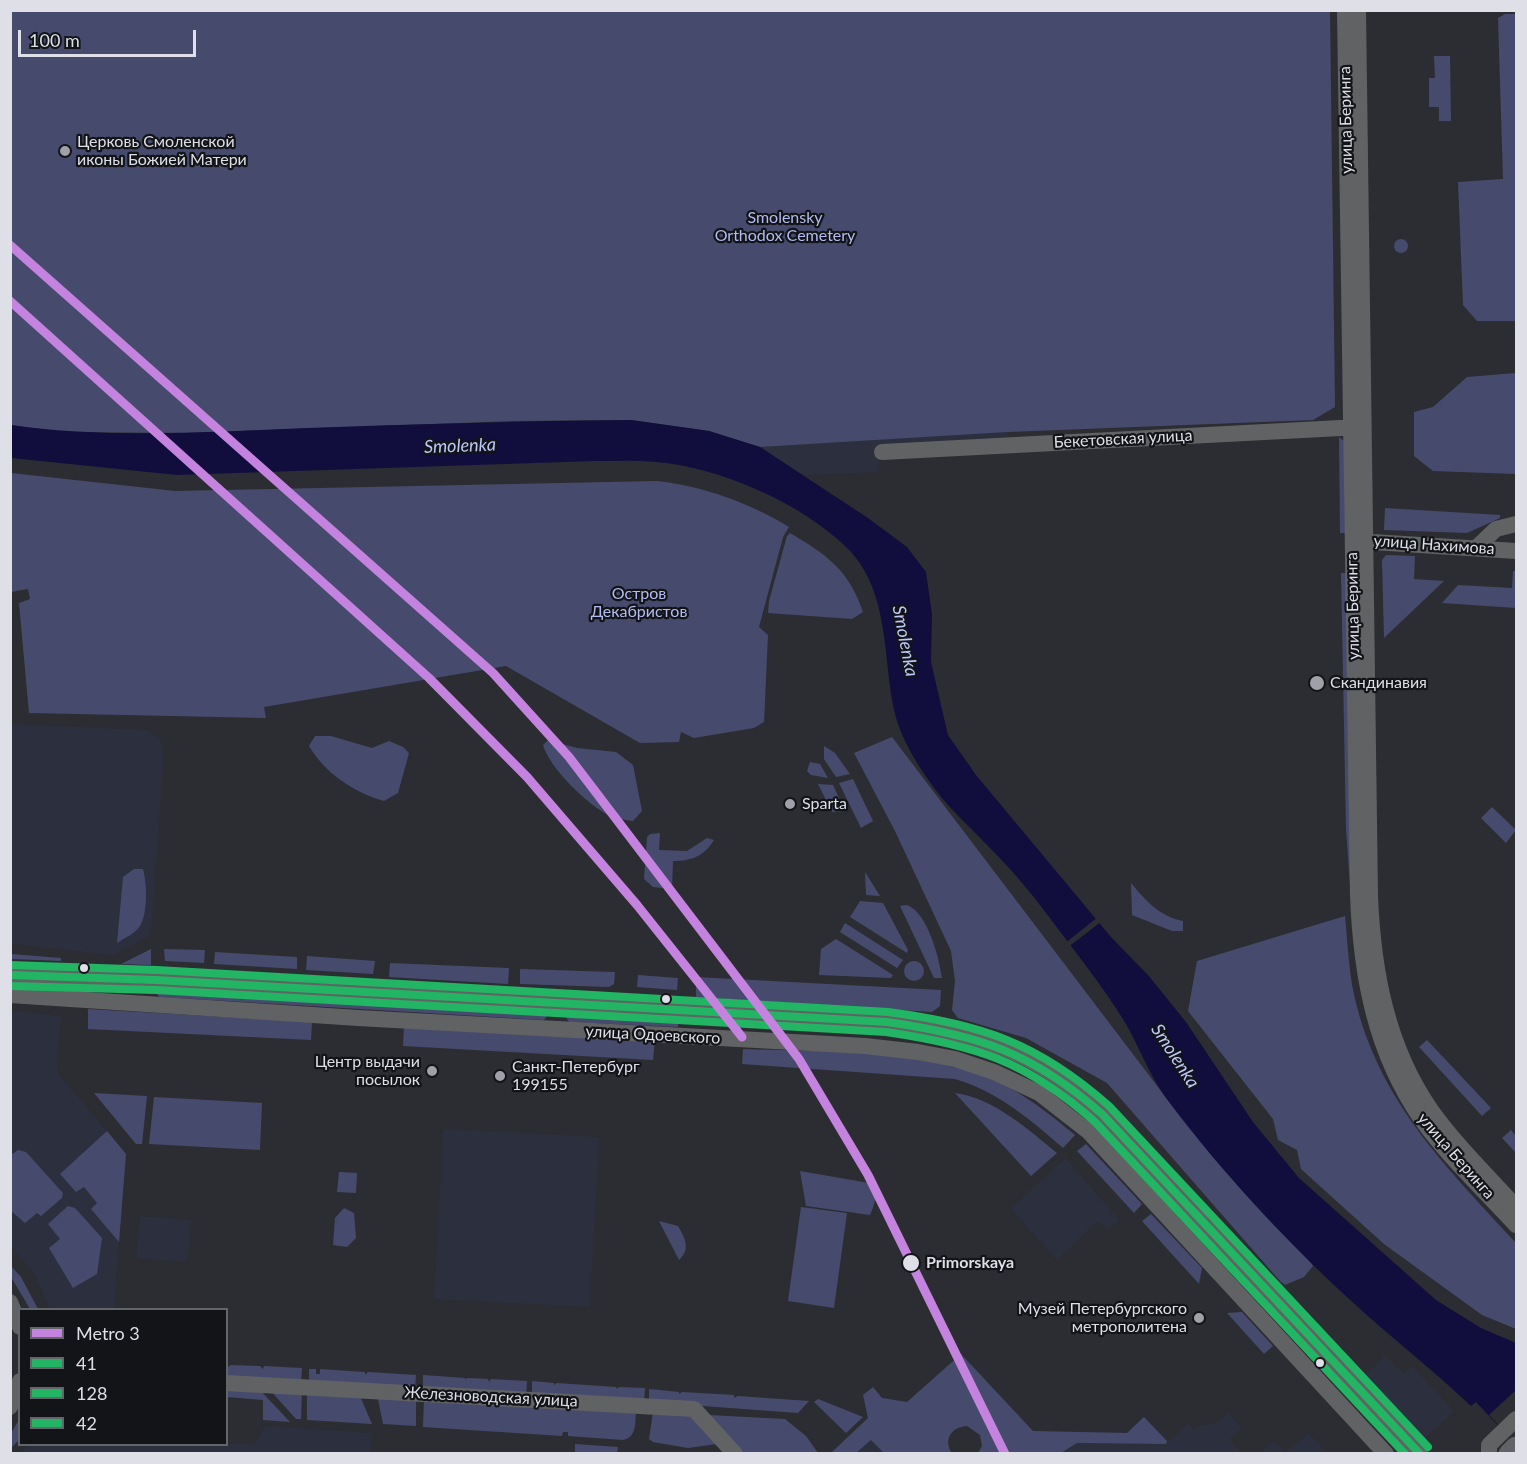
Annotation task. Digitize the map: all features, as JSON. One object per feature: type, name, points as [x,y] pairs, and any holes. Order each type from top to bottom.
[{"type":"main road","points":[[1509,1454],[1510,1439]]},
{"type":"street","name":"улица Беринга","points":[[1345,10],[1370,896],[1377,980],[1397,1044],[1422,1096],[1450,1134],[1516,1207]]},
{"type":"street","name":"улица Беринга","points":[[1357,427],[1358,10]]},
{"type":"street","name":"Бекетовская улица","points":[[882,452],[1357,427]]},
{"type":"street","points":[[1476,548],[1496,529],[1516,524]]},
{"type":"street","name":"улица Беринга","points":[[1359,541],[1358,907],[1362,963],[1371,1009],[1392,1064],[1424,1122],[1516,1225]]},
{"type":"street","name":"улица Нахимова","points":[[1359,541],[1516,550]]},
{"type":"street","name":"улица Одоевского","points":[[10,975],[150,980],[887,1022],[969,1035],[994,1042],[1053,1072],[1102,1114],[1420,1454]]},
{"type":"street","points":[[148,1004],[150,980]]},
{"type":"street","name":"улица Одоевского","points":[[10,995],[557,1030],[865,1046],[955,1059],[994,1072],[1039,1093],[1089,1132],[1386,1454]]},
{"type":"street","points":[[557,1030],[558,1003]]},
{"type":"street","points":[[10,1302],[18,1322]]},
{"type":"street","name":"Железноводская улица","points":[[228,1383],[694,1409],[735,1454]]},
{"type":"street","points":[[10,1407],[18,1387]]},
{"type":"street","points":[[1489,1454],[1489,1445],[1510,1439],[1516,1419]]},
{"type":"shaded area","points":[[1008,432],[1008,446],[877,452],[880,472],[804,475],[760,447]]},
{"type":"shaded area","points":[[11,724],[148,730],[160,739],[164,753],[151,935],[114,955],[11,944]]},
{"type":"shaded area","points":[[11,1011],[61,1016],[57,1072],[126,1154],[114,1308],[50,1308],[35,1275],[11,1246]]},
{"type":"shaded area","points":[[443,1129],[599,1137],[590,1307],[434,1299]]},
{"type":"shaded area","points":[[1065,1158],[1120,1220],[1109,1229],[1098,1221],[1057,1260],[1011,1209]]},
{"type":"shaded area","points":[[140,1216],[191,1220],[187,1262],[136,1258]]},
{"type":"shaded area","points":[[1385,1356],[1403,1374],[1412,1366],[1454,1411],[1425,1438],[1365,1375]]},
{"type":"shaded area","points":[[1228,1413],[1242,1428],[1229,1440],[1242,1453],[1063,1453],[1077,1443],[1166,1444],[1188,1424],[1194,1430],[1200,1425],[1217,1423]]},
{"type":"shaded area","points":[[266,1426],[372,1433],[370,1453],[21,1453],[28,1446],[253,1444]]},
{"type":"shaded area","points":[[1308,1433],[1327,1453],[1285,1453]]},
{"type":"shaded area","points":[[871,1440],[884,1453],[856,1454]]},
{"type":"shaded area","points":[[1274,1441],[1285,1453],[1261,1453]]},
{"type":"green space","name":"Smolensky Orthodox Cemetery","points":[[11,11],[1330,11],[1335,407],[1313,420],[1008,432],[760,447],[709,431],[631,420],[513,421],[186,433],[62,432],[11,425]]},
{"type":"green space","points":[[1505,14],[1516,14],[1516,321],[1477,321],[1463,305],[1458,182],[1503,179],[1498,18]]},
{"type":"green space","points":[[1434,56],[1450,56],[1451,121],[1439,121],[1439,107],[1429,107],[1429,78],[1435,78]]},
{"type":"green space","points":[[1398,239],[1404,239],[1408,246],[1404,253],[1398,253],[1394,249],[1394,243]]},
{"type":"green space","points":[[1516,373],[1516,474],[1433,471],[1414,456],[1414,412],[1433,407],[1467,377]]},
{"type":"green space","points":[[1339,437],[1344,441],[1345,533],[1340,533]]},
{"type":"green space","name":"Остров Декабристов","points":[[11,473],[175,491],[657,481],[709,491],[758,510],[789,527],[783,537],[759,627],[768,635],[764,722],[754,728],[694,738],[681,732],[679,742],[640,743],[506,666],[264,707],[266,718],[29,713],[19,603],[30,599],[28,589],[11,592]]},
{"type":"green space","points":[[1385,508],[1500,515],[1500,518],[1467,533],[1384,530]]},
{"type":"green space","points":[[790,533],[826,557],[844,574],[863,612],[852,619],[768,613],[769,601],[787,536]]},
{"type":"green space","points":[[1386,555],[1415,556],[1414,579],[1444,581],[1384,638],[1382,560]]},
{"type":"green space","points":[[1513,571],[1516,571],[1516,608],[1442,603],[1458,585],[1512,588]]},
{"type":"green space","points":[[1341,573],[1347,573],[1352,885],[1350,885],[1346,829]]},
{"type":"green space","points":[[315,736],[331,736],[372,748],[389,741],[403,747],[409,753],[398,793],[384,801],[351,787],[332,773],[316,756],[309,746]]},
{"type":"green space","points":[[892,737],[1167,1099],[1308,1258],[1313,1266],[1304,1277],[1285,1285],[1280,1281],[1107,1083],[1026,1038],[958,1018],[952,1010],[955,981],[951,951],[895,831],[854,753]]},
{"type":"green space","points":[[548,740],[577,748],[616,752],[633,765],[642,811],[633,821],[610,816],[591,804],[553,765],[543,745]]},
{"type":"green space","points":[[824,746],[835,753],[850,774],[836,777],[824,759]]},
{"type":"green space","points":[[810,762],[820,764],[828,778],[811,775],[807,771]]},
{"type":"green space","points":[[853,779],[873,821],[861,828],[839,783]]},
{"type":"green space","points":[[818,784],[833,785],[845,811],[832,812]]},
{"type":"green space","points":[[1492,807],[1516,830],[1506,843],[1481,818]]},
{"type":"green space","points":[[660,833],[659,850],[687,851],[707,838],[714,840],[697,856],[673,861],[672,889],[653,887],[644,879],[647,837],[650,834]]},
{"type":"green space","points":[[134,869],[143,869],[146,906],[143,920],[138,929],[117,943],[123,877]]},
{"type":"green space","points":[[865,872],[880,896],[866,895]]},
{"type":"green space","points":[[1131,883],[1160,912],[1183,921],[1183,931],[1172,931],[1132,915]]},
{"type":"green space","points":[[860,901],[883,903],[908,950],[907,953],[850,917]]},
{"type":"green space","points":[[907,905],[921,917],[927,926],[942,978],[934,978],[900,906]]},
{"type":"green space","points":[[1345,916],[1354,996],[1369,1043],[1384,1076],[1401,1106],[1444,1163],[1516,1243],[1516,1329],[1482,1315],[1384,1244],[1301,1169],[1297,1150],[1278,1140],[1273,1119],[1188,1011],[1197,961]]},
{"type":"green space","points":[[845,923],[903,960],[897,968],[840,932]]},
{"type":"green space","points":[[836,939],[893,975],[891,978],[819,975],[821,949]]},
{"type":"green space","points":[[151,949],[151,965],[121,964]]},
{"type":"green space","points":[[164,949],[205,950],[204,963],[165,961]]},
{"type":"green space","points":[[215,952],[297,957],[297,969],[214,964]]},
{"type":"green space","points":[[11,954],[61,958],[61,961],[11,959]]},
{"type":"green space","points":[[307,956],[375,961],[373,974],[306,970]]},
{"type":"green space","points":[[914,961],[921,964],[924,971],[921,978],[914,981],[907,978],[904,971],[907,964]]},
{"type":"green space","points":[[390,963],[509,968],[508,984],[389,977]]},
{"type":"green space","points":[[520,969],[615,972],[614,984],[609,987],[520,984]]},
{"type":"green space","points":[[638,975],[678,978],[677,990],[637,987]]},
{"type":"green space","points":[[696,977],[941,990],[940,1006],[932,1012],[696,997]]},
{"type":"green space","points":[[160,992],[545,1014],[547,1016],[544,1020],[160,997],[157,995]]},
{"type":"green space","points":[[88,1009],[312,1022],[311,1040],[88,1029]]},
{"type":"green space","points":[[569,1015],[678,1021],[678,1027],[569,1022],[566,1017]]},
{"type":"green space","points":[[687,1017],[836,1025],[911,1033],[981,1048],[1030,1071],[1061,1092],[1103,1127],[1404,1453],[1401,1453],[1098,1129],[1058,1097],[1029,1078],[965,1048],[927,1039],[869,1032],[687,1021]]},
{"type":"green space","points":[[404,1026],[655,1040],[653,1060],[403,1046]]},
{"type":"green space","points":[[1427,1040],[1491,1108],[1482,1116],[1419,1047]]},
{"type":"green space","points":[[743,1049],[889,1055],[947,1065],[989,1078],[1015,1091],[1075,1135],[1063,1148],[1026,1117],[999,1099],[955,1079],[742,1064]]},
{"type":"green space","points":[[94,1093],[147,1096],[142,1144],[136,1144]]},
{"type":"green space","points":[[955,1093],[983,1101],[996,1108],[1057,1153],[1031,1176]]},
{"type":"green space","points":[[154,1097],[262,1103],[260,1150],[149,1144]]},
{"type":"green space","points":[[1511,1130],[1516,1136],[1516,1153],[1502,1138]]},
{"type":"green space","points":[[107,1131],[126,1154],[119,1242],[91,1209],[97,1203],[84,1187],[76,1192],[60,1174]]},
{"type":"green space","points":[[1086,1144],[1142,1204],[1134,1213],[1077,1151]]},
{"type":"green space","points":[[18,1150],[26,1152],[63,1193],[62,1198],[41,1216],[37,1213],[25,1223],[11,1211],[11,1155]]},
{"type":"green space","points":[[800,1171],[869,1183],[875,1198],[870,1215],[806,1206]]},
{"type":"green space","points":[[339,1172],[357,1173],[356,1193],[337,1192]]},
{"type":"green space","points":[[68,1206],[75,1208],[102,1238],[97,1274],[73,1288],[49,1248],[60,1239],[48,1224]]},
{"type":"green space","points":[[801,1207],[847,1213],[834,1308],[788,1301]]},
{"type":"green space","points":[[344,1208],[354,1213],[356,1238],[347,1247],[333,1245],[335,1218]]},
{"type":"green space","points":[[1151,1214],[1202,1268],[1199,1284],[1142,1221]]},
{"type":"green space","points":[[659,1221],[678,1226],[683,1235],[686,1248],[679,1260]]},
{"type":"green space","points":[[11,1266],[21,1277],[37,1308],[29,1308],[11,1277]]},
{"type":"green space","points":[[1242,1312],[1273,1346],[1264,1354],[1227,1313]]},
{"type":"green space","points":[[961,1354],[1033,1431],[1127,1433],[1144,1417],[1167,1441],[1166,1444],[1077,1443],[1061,1453],[978,1453],[982,1446],[980,1435],[967,1426],[957,1429],[950,1435],[948,1443],[952,1453],[884,1453],[871,1440],[856,1453],[831,1453],[868,1418],[863,1395],[873,1387],[882,1398],[907,1402]]},
{"type":"green space","points":[[228,1366],[260,1366],[263,1369],[264,1366],[302,1368],[301,1384],[228,1379]]},
{"type":"green space","points":[[309,1369],[316,1369],[316,1374],[320,1374],[320,1369],[365,1372],[365,1375],[368,1372],[416,1375],[415,1390],[309,1384]]},
{"type":"green space","points":[[423,1375],[465,1378],[465,1380],[467,1378],[488,1379],[489,1382],[491,1379],[527,1381],[526,1396],[423,1390]]},
{"type":"green space","points":[[532,1381],[554,1383],[554,1385],[557,1383],[616,1387],[617,1389],[619,1387],[645,1388],[644,1403],[532,1396]]},
{"type":"green space","points":[[228,1388],[260,1390],[290,1422],[263,1420],[263,1400],[228,1397]]},
{"type":"green space","points":[[269,1389],[302,1391],[301,1419],[296,1419]]},
{"type":"green space","points":[[649,1389],[679,1392],[679,1394],[682,1392],[734,1395],[734,1398],[738,1396],[809,1401],[798,1413],[649,1402]]},
{"type":"green space","points":[[307,1392],[360,1396],[372,1424],[307,1420]]},
{"type":"green space","points":[[416,1398],[416,1426],[383,1424],[378,1399]]},
{"type":"green space","points":[[424,1398],[636,1410],[635,1424],[631,1436],[623,1440],[568,1436],[568,1432],[563,1432],[562,1436],[423,1427]]},
{"type":"green space","points":[[818,1399],[863,1417],[846,1433],[814,1402]]},
{"type":"green space","points":[[653,1412],[687,1413],[717,1444],[688,1448],[653,1442],[649,1439]]},
{"type":"green space","points":[[709,1415],[785,1419],[806,1436],[818,1453],[741,1453]]},
{"type":"green space","points":[[18,1422],[18,1441],[11,1448],[11,1433]]},
{"type":"green space","points":[[575,1444],[618,1447],[617,1453],[575,1453]]},
{"type":"water","name":"Smolenka","points":[[631,420],[709,431],[760,447],[868,518],[907,547],[926,572],[932,614],[931,662],[948,735],[976,775],[1111,937],[1148,975],[1186,1022],[1253,1122],[1299,1178],[1436,1300],[1481,1328],[1516,1343],[1516,1445],[1476,1402],[1471,1406],[1324,1276],[1231,1179],[1169,1102],[1108,996],[1026,887],[957,815],[919,765],[905,740],[895,714],[878,604],[871,584],[860,564],[846,547],[806,516],[783,502],[732,479],[680,465],[648,461],[177,475],[11,458],[11,425],[85,432],[159,433]]},
{"type":"pier","points":[[1098,917],[1102,921],[1067,948],[1064,944]]},
{"type":"pier","points":[[1516,1390],[1516,1445],[1489,1415]]},
{"type":"metro line","name":"3","points":[[10,245],[493,673],[569,757],[799,1059],[868,1175],[1005,1454]]},
{"type":"metro line","name":"3","points":[[10,301],[429,678],[527,777],[637,905],[742,1037]]},
{"type":"transit line","name":"42","points":[[10,965],[157,970],[888,1012],[980,1030],[1007,1040],[1058,1066],[1109,1106],[1428,1447]]},
{"type":"transit line","name":"41","points":[[10,975],[156,980],[887,1022],[977,1040],[1027,1061],[1052,1075],[1102,1114],[1420,1454]]},
{"type":"transit line","name":"128","points":[[10,986],[156,990],[886,1032],[973,1050],[1022,1070],[1046,1084],[1095,1122],[1405,1454]]},
{"type":"place","name":"Церковь Смоленской иконы Божией Матери","points":[[65,151]]},
{"type":"place","name":"Скандинавия","points":[[1317,683]]},
{"type":"place","name":"Sparta","points":[[790,804]]},
{"type":"place","name":"Центр выдачи посылок","points":[[432,1071]]},
{"type":"place","name":"Санкт-Петербург 199155","points":[[500,1076]]},
{"type":"place","name":"Primorskaya","points":[[911,1263]]},
{"type":"place","name":"Музей Петербургского метрополитена","points":[[1199,1318]]}]
